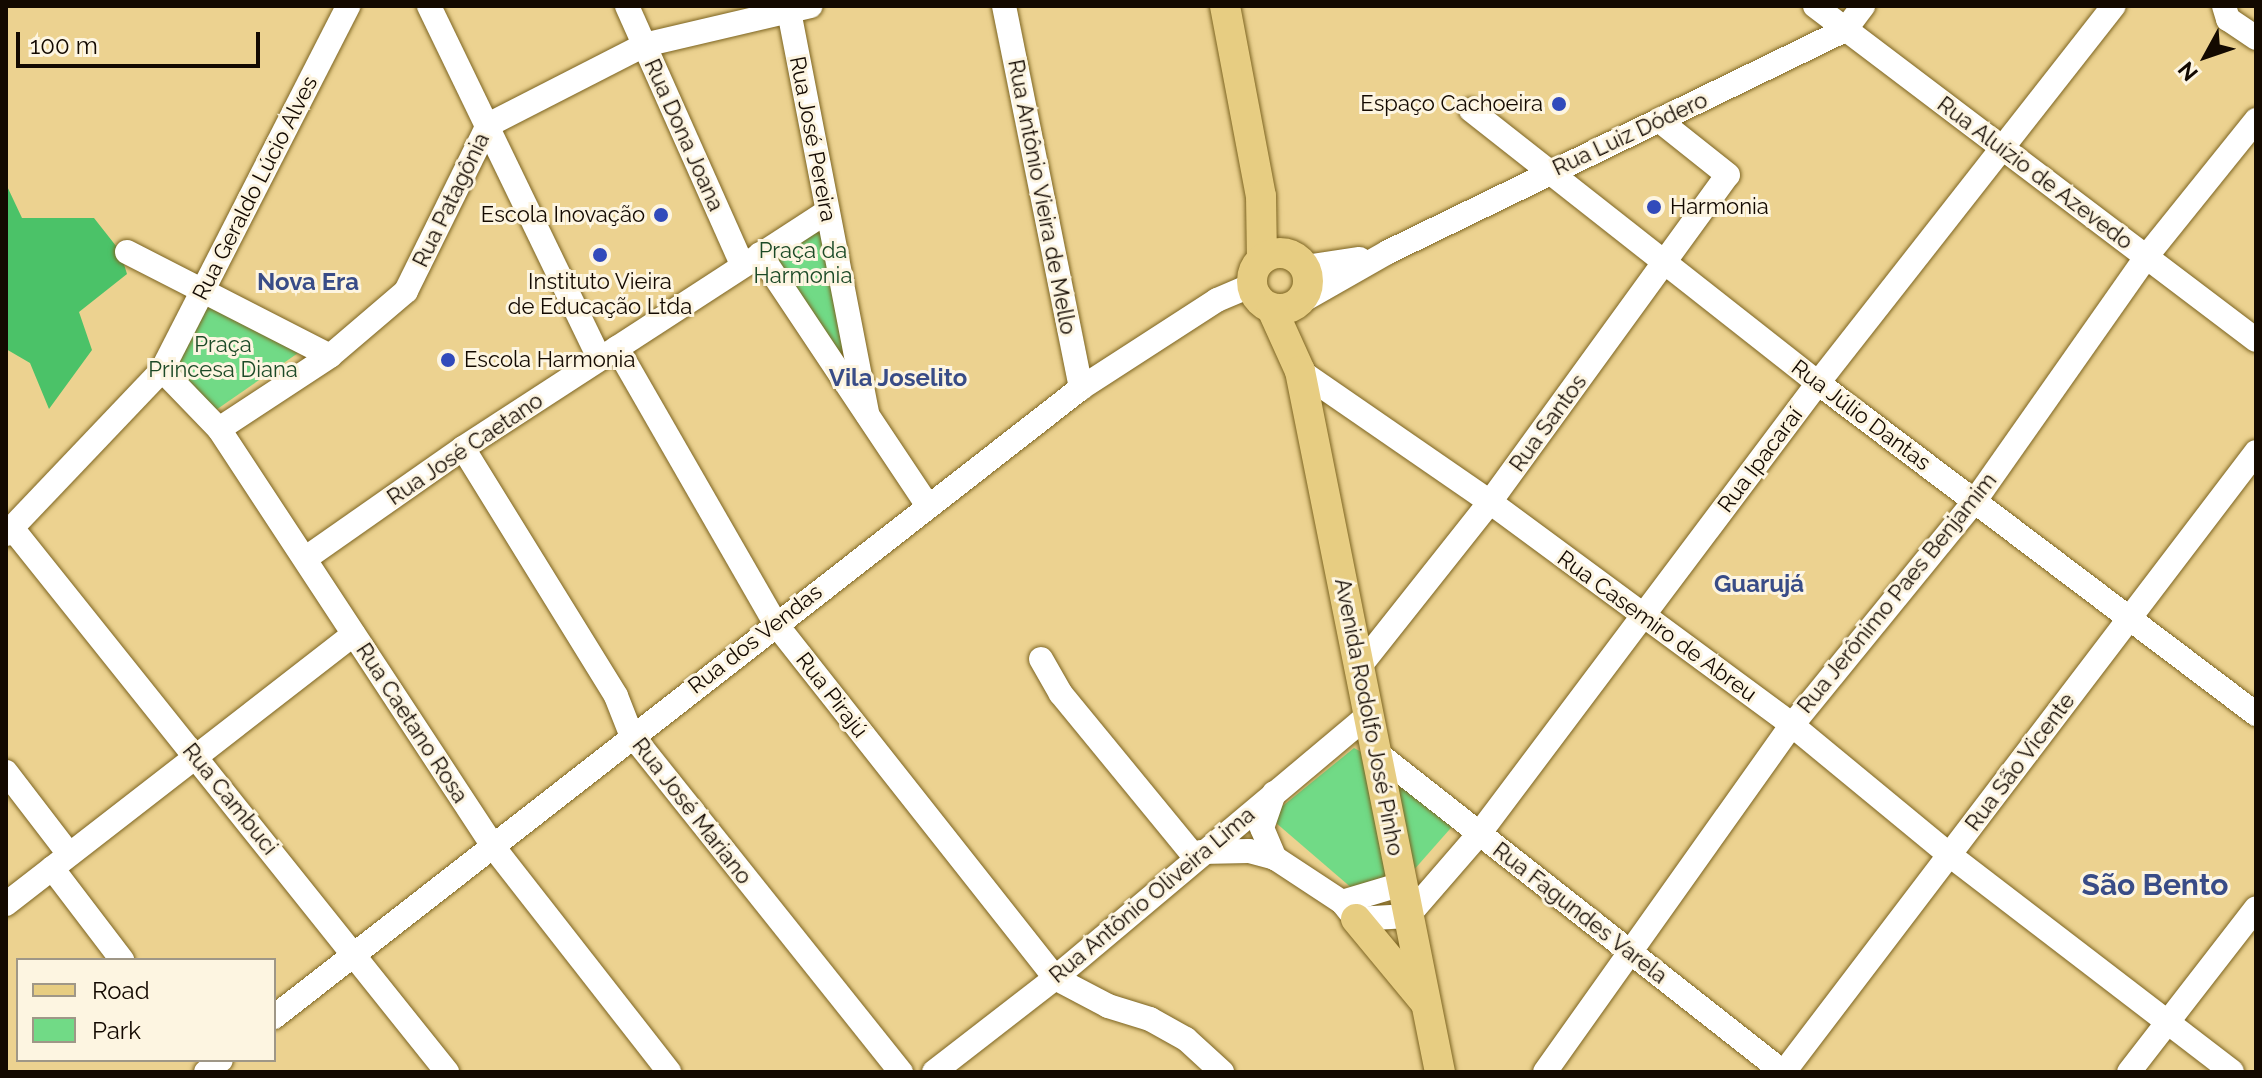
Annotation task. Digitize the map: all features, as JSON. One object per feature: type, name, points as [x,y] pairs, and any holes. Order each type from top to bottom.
[{"type":"main road","points":[[1225,6],[1261,196],[1257,272]]},
{"type":"main road","points":[[1261,196],[1299,262],[1308,287],[1290,305]]},
{"type":"main road","points":[[1257,272],[1276,253],[1299,262]]},
{"type":"main road","name":"Avenida Rodolfo José Pinho","points":[[1257,272],[1290,305],[1298,366],[1440,1072]]},
{"type":"main road","points":[[1349,910],[1426,1004]]},
{"type":"street","name":"Rua Geraldo Lúcio Alves","points":[[9,531],[162,370],[348,6]]},
{"type":"street","name":"Rua Pirajú","points":[[429,6],[608,353],[775,623],[1055,978]]},
{"type":"street","name":"Rua Dona Joana","points":[[627,6],[751,259],[867,414],[928,506]]},
{"type":"street","name":"Rua Antônio Vieira de Mello","points":[[1004,6],[1081,388]]},
{"type":"street","name":"Rua Aluízio de Azevedo","points":[[1815,6],[2256,340]]},
{"type":"street","name":"Rua Luiz Dódero","points":[[1290,305],[1388,252],[1845,30],[1863,6]]},
{"type":"street","name":"Rua Ipacaraí","points":[[1408,916],[1479,834],[1818,383],[2114,6]]},
{"type":"street","name":"Rua Patagônia","points":[[219,429],[330,356],[406,291],[488,125],[644,45],[796,7]]},
{"type":"street","name":"Rua José Pereira","points":[[796,7],[826,212],[867,414]]},
{"type":"street","points":[[2224,10],[2256,38]]},
{"type":"street","name":"Rua Júlio Dantas","points":[[1471,110],[1818,383],[2256,714]]},
{"type":"street","name":"Rua Jerônimo Paes Benjamim","points":[[1545,1072],[1792,725],[1974,502],[2146,257],[2256,120]]},
{"type":"street","name":"Rua Santos","points":[[1360,666],[1490,502],[1728,175],[1660,121]]},
{"type":"street","name":"Rua José Caetano","points":[[306,558],[463,448],[826,212]]},
{"type":"street","points":[[127,252],[330,356]]},
{"type":"street","name":"Rua Luiz Dódero","points":[[1299,262],[1388,252]]},
{"type":"street","name":"Rua dos Vendas","points":[[276,1015],[353,953],[495,849],[631,734],[1081,388],[1257,272]]},
{"type":"street","name":"Rua Casemiro de Abreu","points":[[1298,366],[1490,502],[1641,617],[1792,725],[1951,856],[2232,1072]]},
{"type":"street","name":"Rua Caetano Rosa","points":[[162,370],[219,429],[495,849],[669,1072]]},
{"type":"street","name":"Rua José Mariano","points":[[463,448],[616,696],[631,734],[901,1072]]},
{"type":"street","name":"Rua São Vicente","points":[[1783,1072],[1951,856],[2256,452]]},
{"type":"street","name":"Rua Cambuci","points":[[9,531],[198,758],[447,1072]]},
{"type":"street","points":[[6,904],[354,634]]},
{"type":"street","points":[[1041,659],[1061,694],[1198,854],[1249,851],[1275,858],[1349,910],[1408,916]]},
{"type":"street","name":"Rua Antônio Oliveira Lima","points":[[934,1072],[1055,978],[1198,854],[1368,715]]},
{"type":"street","name":"Rua Fagundes Varela","points":[[1377,753],[1783,1072]]},
{"type":"street","points":[[6,772],[121,958]]},
{"type":"street","points":[[1275,791],[1262,828],[1275,858]]},
{"type":"street","points":[[1349,910],[1402,884]]},
{"type":"street","points":[[2129,1072],[2256,908]]},
{"type":"street","points":[[1055,978],[1108,1006],[1150,1019],[1186,1039],[1222,1072]]},
{"type":"green space","points":[[6,184],[22,218],[94,218],[120,251],[127,274],[79,312],[92,350],[49,409],[30,363],[6,349]]},
{"type":"green space","name":"Praça da Harmonia","points":[[819,224],[857,391],[768,253]]},
{"type":"green space","name":"Praça Princesa Diana","points":[[205,303],[301,351],[213,412],[175,369]]},
{"type":"green space","points":[[1354,748],[1384,764],[1457,821],[1405,880],[1361,896],[1269,817]]},
{"type":"place","name":"Espaço Cachoeira","points":[[1559,104]]},
{"type":"place","name":"Harmonia","points":[[1654,207]]},
{"type":"place","name":"Escola Inovação","points":[[661,215]]},
{"type":"place","name":"Instituto Vieira de Educação Ltda","points":[[600,255]]},
{"type":"place","name":"Escola Harmonia","points":[[448,360]]},
{"type":"district","name":"Nova Era","points":[[308,282]]},
{"type":"district","name":"Vila Joselito","points":[[898,378]]},
{"type":"district","name":"Guarujá","points":[[1759,584]]},
{"type":"district","name":"São Bento","points":[[2155,885]]}]
